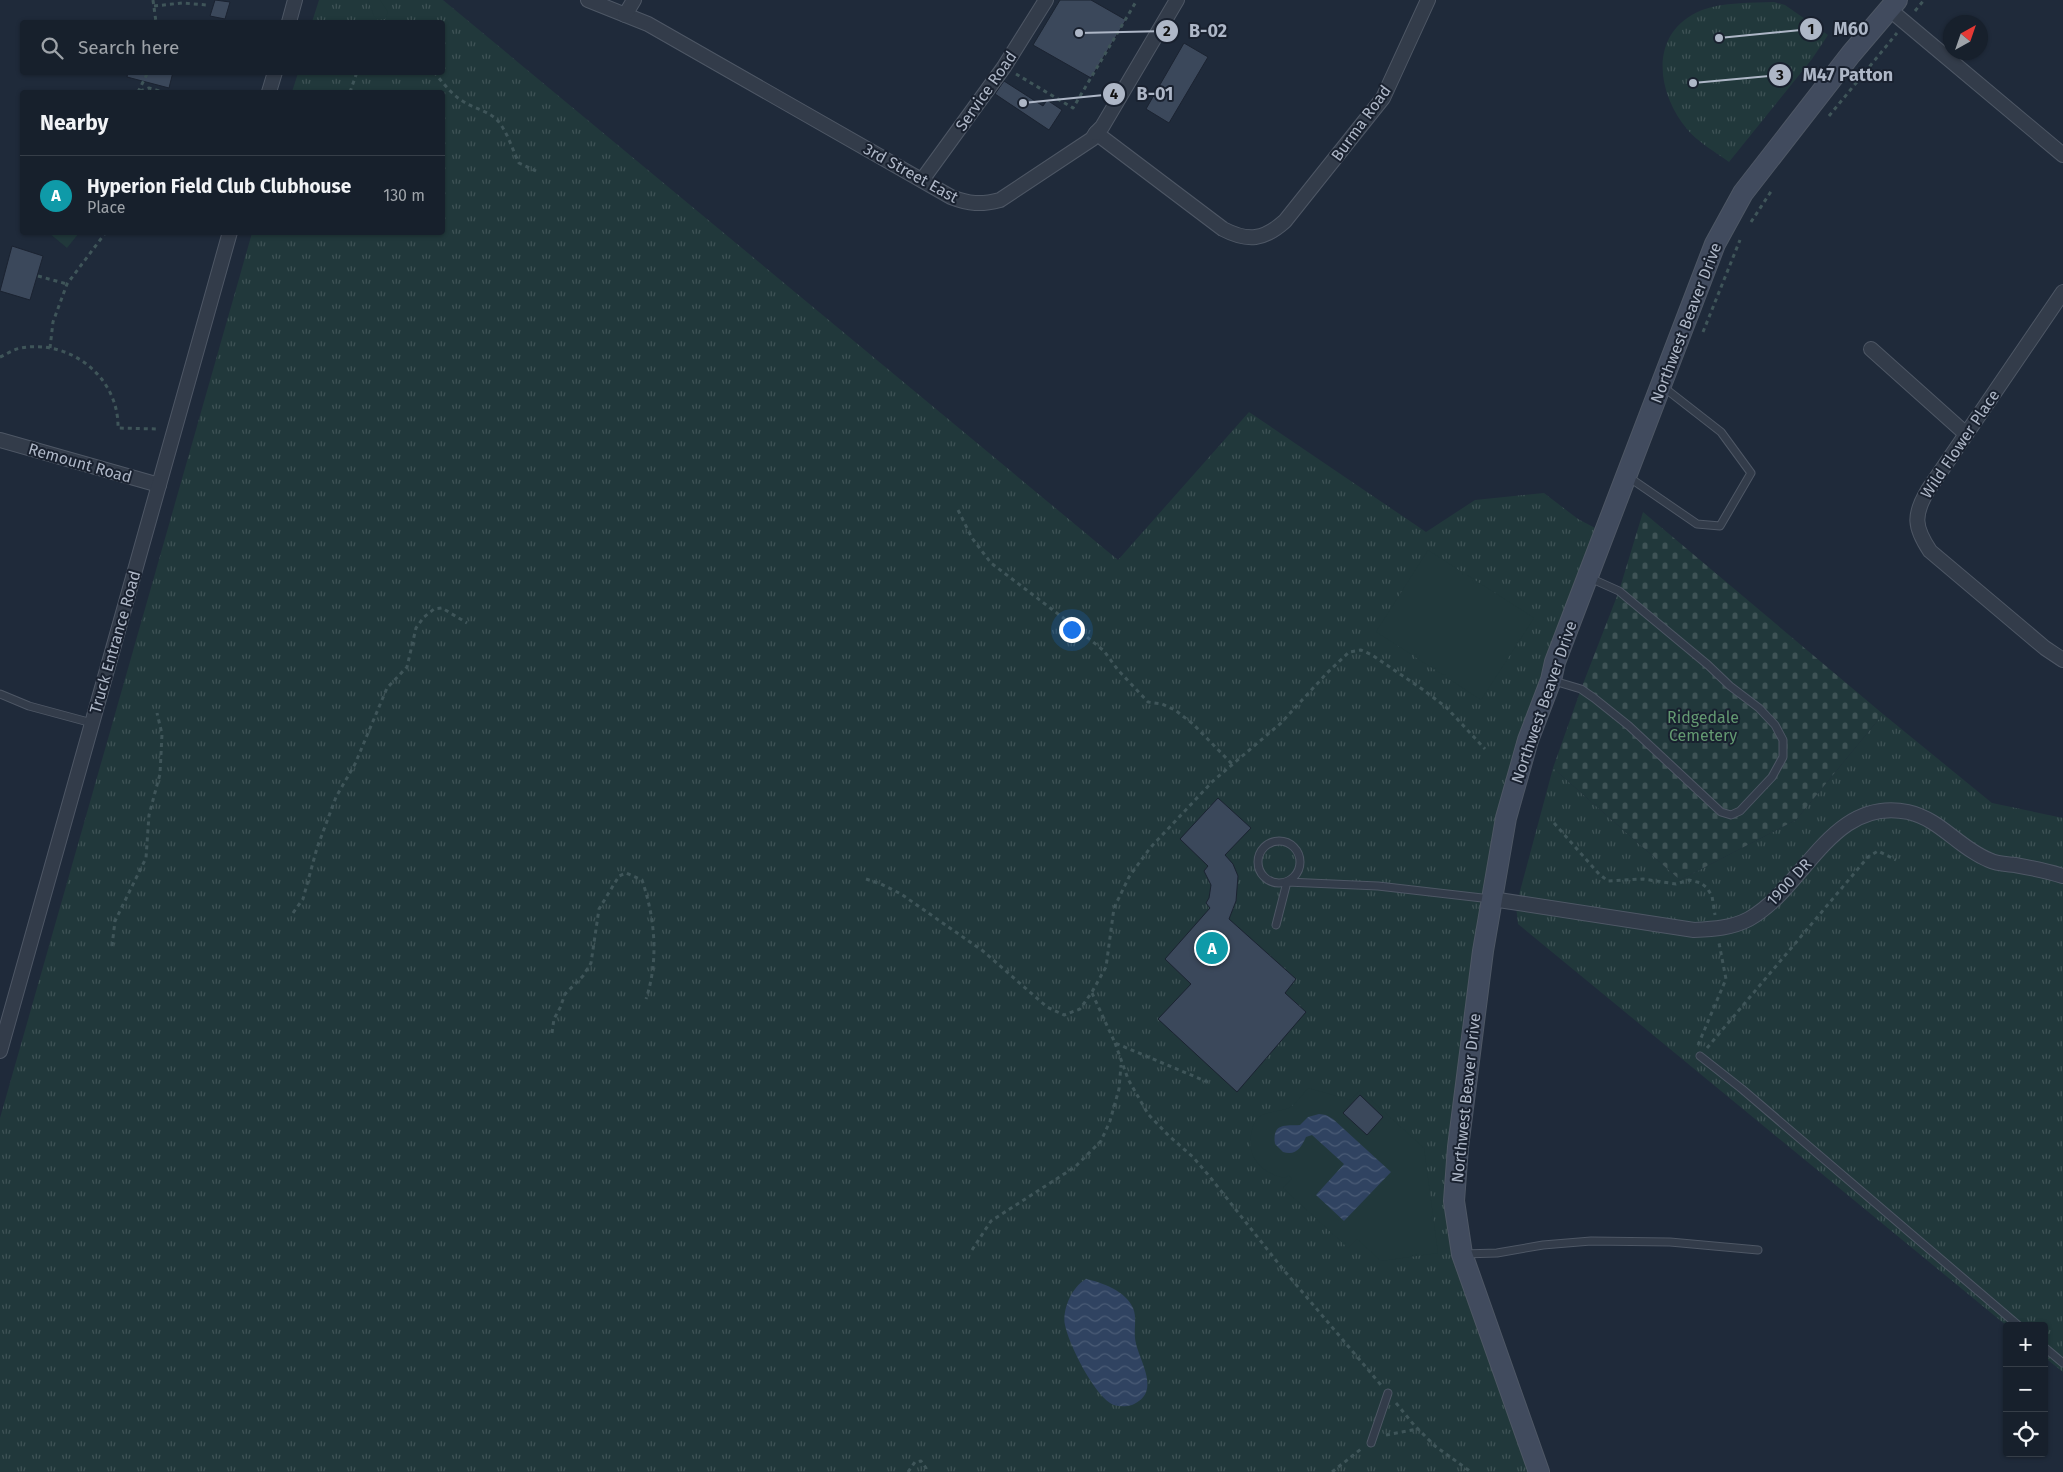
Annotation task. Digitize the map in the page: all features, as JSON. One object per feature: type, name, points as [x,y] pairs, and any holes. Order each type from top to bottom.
[{"type":"main road","name":"Northwest Beaver Drive","points":[[1539,1472],[1462,1254],[1454,1201],[1458,1147],[1492,899],[1506,818],[1528,740],[1551,680],[1555,662],[1715,244],[1743,193],[1851,54],[1893,4]]},
{"type":"street","points":[[290,20],[295,0]]},
{"type":"street","name":"3rd Street East","points":[[588,0],[648,24],[951,197],[967,204],[984,205],[1000,200],[1092,139],[1102,128],[1177,0]]},
{"type":"street","points":[[625,15],[634,0]]},
{"type":"street","name":"Service Road","points":[[922,180],[1004,66],[1046,0]]},
{"type":"street","name":"Burma Road","points":[[1096,133],[1223,229],[1239,237],[1258,238],[1273,232],[1285,221],[1383,98],[1428,0]]},
{"type":"street","points":[[1893,4],[1905,23],[2063,156]]},
{"type":"street","points":[[270,90],[274,75]]},
{"type":"street","name":"Truck Entrance Road","points":[[0,1051],[229,235]]},
{"type":"street","name":"Wild Flower Place","points":[[2063,292],[1919,506],[1916,519],[1920,536],[1930,551],[2044,648],[2063,660]]},
{"type":"street","points":[[1871,349],[1966,434]]},
{"type":"street","name":"Remount Road","points":[[0,440],[159,486]]},
{"type":"street","name":"1900 DR","points":[[1492,899],[1694,930],[1724,928],[1749,919],[1772,903],[1835,832],[1857,818],[1885,810],[1908,812],[1932,820],[1968,849],[1990,861],[2043,870],[2063,876]]},
{"type":"lane","points":[[1627,476],[1697,524],[1720,526],[1751,473],[1721,432],[1662,385]]},
{"type":"lane","points":[[1551,680],[1581,689],[1594,698],[1636,732],[1720,812],[1731,815],[1740,811],[1772,777],[1783,757],[1783,740],[1775,725],[1760,708],[1730,686],[1619,590],[1588,578]]},
{"type":"lane","points":[[0,694],[30,706],[92,723]]},
{"type":"lane","points":[[1276,925],[1287,882],[1298,872],[1300,863],[1299,854],[1293,846],[1285,842],[1271,842],[1263,847],[1258,856],[1259,870],[1268,880],[1278,883],[1287,882],[1378,886],[1492,899]]},
{"type":"lane","points":[[1700,1056],[1742,1089],[2014,1322]]},
{"type":"lane","points":[[1462,1254],[1497,1253],[1543,1245],[1591,1241],[1670,1242],[1758,1250]]},
{"type":"lane","points":[[2048,1350],[2063,1363]]},
{"type":"lane","points":[[1371,1443],[1388,1393]]},
{"type":"path","points":[[153,0],[156,20]]},
{"type":"path","points":[[1004,66],[1073,108],[1137,0]]},
{"type":"path","points":[[1823,123],[1924,0]]},
{"type":"path","points":[[154,6],[182,3],[207,5]]},
{"type":"path","points":[[140,90],[147,75]]},
{"type":"path","points":[[351,90],[356,75]]},
{"type":"path","points":[[437,75],[460,99],[490,114],[508,137],[519,163],[536,171]]},
{"type":"path","points":[[144,90],[149,88],[156,90]]},
{"type":"path","points":[[1749,225],[1776,183]]},
{"type":"path","points":[[50,348],[54,322],[66,284],[104,235]]},
{"type":"path","points":[[1703,333],[1741,239]]},
{"type":"path","points":[[38,276],[66,284]]},
{"type":"path","points":[[0,357],[21,348],[50,348],[73,356],[98,373],[114,401],[118,428],[158,429]]},
{"type":"path","points":[[958,510],[972,538],[991,563],[1104,651],[1148,702],[1162,704],[1175,710],[1194,724],[1232,764]]},
{"type":"path","points":[[293,913],[303,899],[317,848],[336,797],[355,764],[388,688],[407,667],[416,628],[424,617],[434,609],[442,608],[467,624]]},
{"type":"path","points":[[866,879],[881,884],[908,899],[983,952],[1047,1007],[1064,1016],[1080,1009],[1106,967],[1114,908],[1129,877],[1150,848],[1213,781],[1281,723],[1349,652],[1361,650],[1377,658],[1446,707],[1485,750]]},
{"type":"path","points":[[112,946],[116,921],[146,858],[149,815],[160,774],[162,734],[158,712]]},
{"type":"path","points":[[1700,1056],[1868,856],[1878,851],[1896,860]]},
{"type":"path","points":[[552,1033],[554,1019],[565,994],[583,976],[591,963],[599,909],[619,876],[626,873],[642,880],[651,914],[655,949],[650,986],[646,999]]},
{"type":"path","points":[[1092,992],[1115,1043],[1128,1079],[1148,1114],[1210,1176],[1282,1268],[1414,1426],[1435,1446],[1472,1472]]},
{"type":"path","points":[[1115,1043],[1210,1083]]},
{"type":"path","points":[[972,1250],[991,1221],[1075,1167],[1101,1141],[1110,1122],[1117,1097],[1122,1062]]},
{"type":"path","points":[[908,1472],[915,1462],[921,1461],[926,1468],[926,1472]]},
{"type":"green space","points":[[319,0],[443,0],[1118,560],[1249,412],[1426,532],[1475,500],[1544,493],[1578,519],[1599,530],[1521,737],[1448,1177],[1530,1472],[0,1472],[0,1118],[251,235],[445,235],[445,90],[293,90],[297,75],[445,75],[445,20],[313,20]]},
{"type":"green space","points":[[368,0],[380,0],[388,12],[385,19],[378,20],[374,16]]},
{"type":"green space","points":[[1774,2],[1785,5],[1828,35],[1812,59],[1729,162],[1696,138],[1677,114],[1669,98],[1664,81],[1663,64],[1665,48],[1673,33],[1685,20],[1702,10],[1728,4]]},
{"type":"green space","points":[[51,235],[77,235],[67,248]]},
{"type":"green space","name":"Ridgedale Cemetery","points":[[1643,512],[1883,714],[1796,820],[1680,880],[1553,768],[1619,591]]},
{"type":"green space","points":[[1428,550],[1462,572],[1463,575],[1467,575],[1534,618],[1481,700],[1446,677],[1446,674],[1443,675],[1415,657],[1414,654],[1411,654],[1376,632]]},
{"type":"green space","points":[[1883,714],[1992,803],[2063,818],[2063,1372],[2048,1360],[2048,1322],[2003,1323],[1518,924],[1516,906],[1553,768],[1680,880],[1796,820]]},
{"type":"green space","points":[[1308,1088],[1351,1100],[1360,1090],[1424,1148],[1438,1253],[1381,1261],[1357,1239],[1348,1248],[1283,1188],[1292,1178],[1288,1175],[1286,1178],[1278,1176],[1258,1164],[1251,1151],[1250,1143],[1256,1121],[1259,1117],[1266,1114],[1289,1108]]},
{"type":"water","points":[[1319,1114],[1333,1119],[1391,1172],[1344,1221],[1316,1195],[1344,1164],[1312,1135],[1306,1137],[1300,1148],[1291,1153],[1283,1152],[1275,1144],[1278,1129],[1285,1126],[1300,1125],[1308,1117]]},
{"type":"water","points":[[1086,1279],[1099,1282],[1119,1292],[1130,1302],[1133,1308],[1135,1338],[1148,1384],[1146,1392],[1141,1399],[1132,1405],[1115,1405],[1103,1397],[1089,1379],[1067,1334],[1064,1319],[1069,1299],[1076,1287]]},
{"type":"building","points":[[215,0],[230,2],[225,19],[210,16]]},
{"type":"building","points":[[1060,0],[1091,0],[1126,20],[1091,78],[1033,45]]},
{"type":"building","points":[[1184,43],[1208,57],[1169,123],[1146,109]]},
{"type":"building","points":[[127,75],[172,75],[169,88],[127,77]]},
{"type":"building","points":[[1004,81],[1043,106],[1047,100],[1062,110],[1049,130],[995,94]]},
{"type":"building","points":[[12,246],[43,256],[30,300],[0,291]]},
{"type":"building","points":[[1218,798],[1251,828],[1225,855],[1233,864],[1238,876],[1236,901],[1229,919],[1296,979],[1285,993],[1306,1012],[1237,1092],[1158,1019],[1191,984],[1165,959],[1210,908],[1206,903],[1209,898],[1211,885],[1204,871],[1208,866],[1180,839]]},
{"type":"building","points":[[1360,1095],[1383,1117],[1367,1135],[1343,1113]]},
{"type":"place","name":"B-02","points":[[1079,33]]},
{"type":"place","name":"M60","points":[[1719,38]]},
{"type":"place","name":"M47 Patton","points":[[1693,83]]},
{"type":"place","name":"B-01","points":[[1023,103]]},
{"type":"place","name":"Hyperion Field Club Clubhouse","points":[[1212,948]]}]
